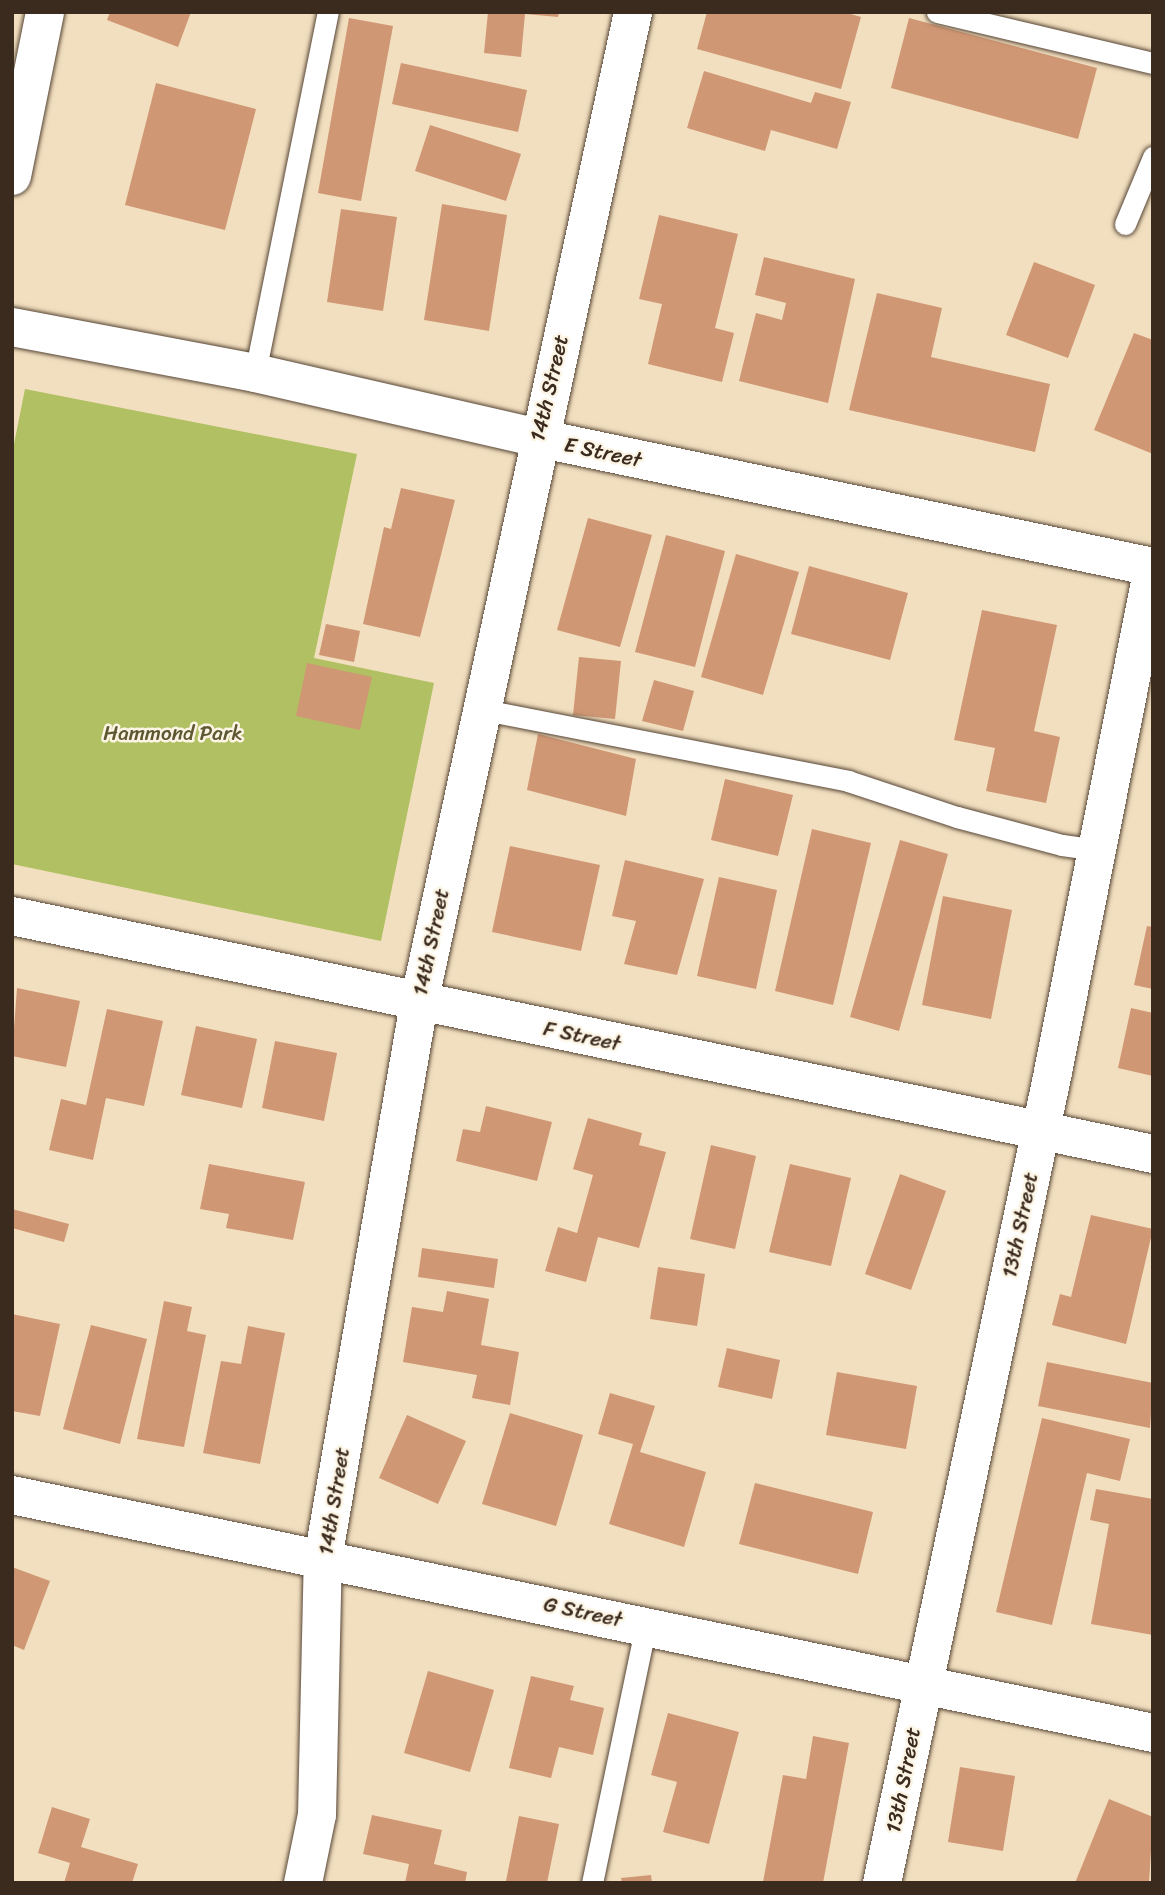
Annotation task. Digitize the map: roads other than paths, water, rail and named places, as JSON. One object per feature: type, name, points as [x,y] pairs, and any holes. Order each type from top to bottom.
[{"type":"street","points":[[12,176],[45,12]]},
{"type":"street","name":"14th Street","points":[[303,1883],[317,1815],[323,1559],[419,1003],[479,709],[633,12]]},
{"type":"street","name":"E Street","points":[[12,327],[255,373],[538,439],[1153,567]]},
{"type":"street","name":"13th Street","points":[[882,1883],[1040,1130],[1153,567]]},
{"type":"street","name":"F Street","points":[[12,916],[1153,1154]]},
{"type":"street","name":"G Street","points":[[12,1495],[1153,1732]]},
{"type":"lane","points":[[255,373],[328,12]]},
{"type":"lane","points":[[937,12],[1153,63]]},
{"type":"lane","points":[[1125,224],[1153,157]]},
{"type":"lane","points":[[479,709],[848,781],[970,821],[1062,845],[1096,850]]},
{"type":"lane","points":[[592,1883],[646,1625]]},
{"type":"park label","name":"Hammond Park","points":[[173,733]]}]
